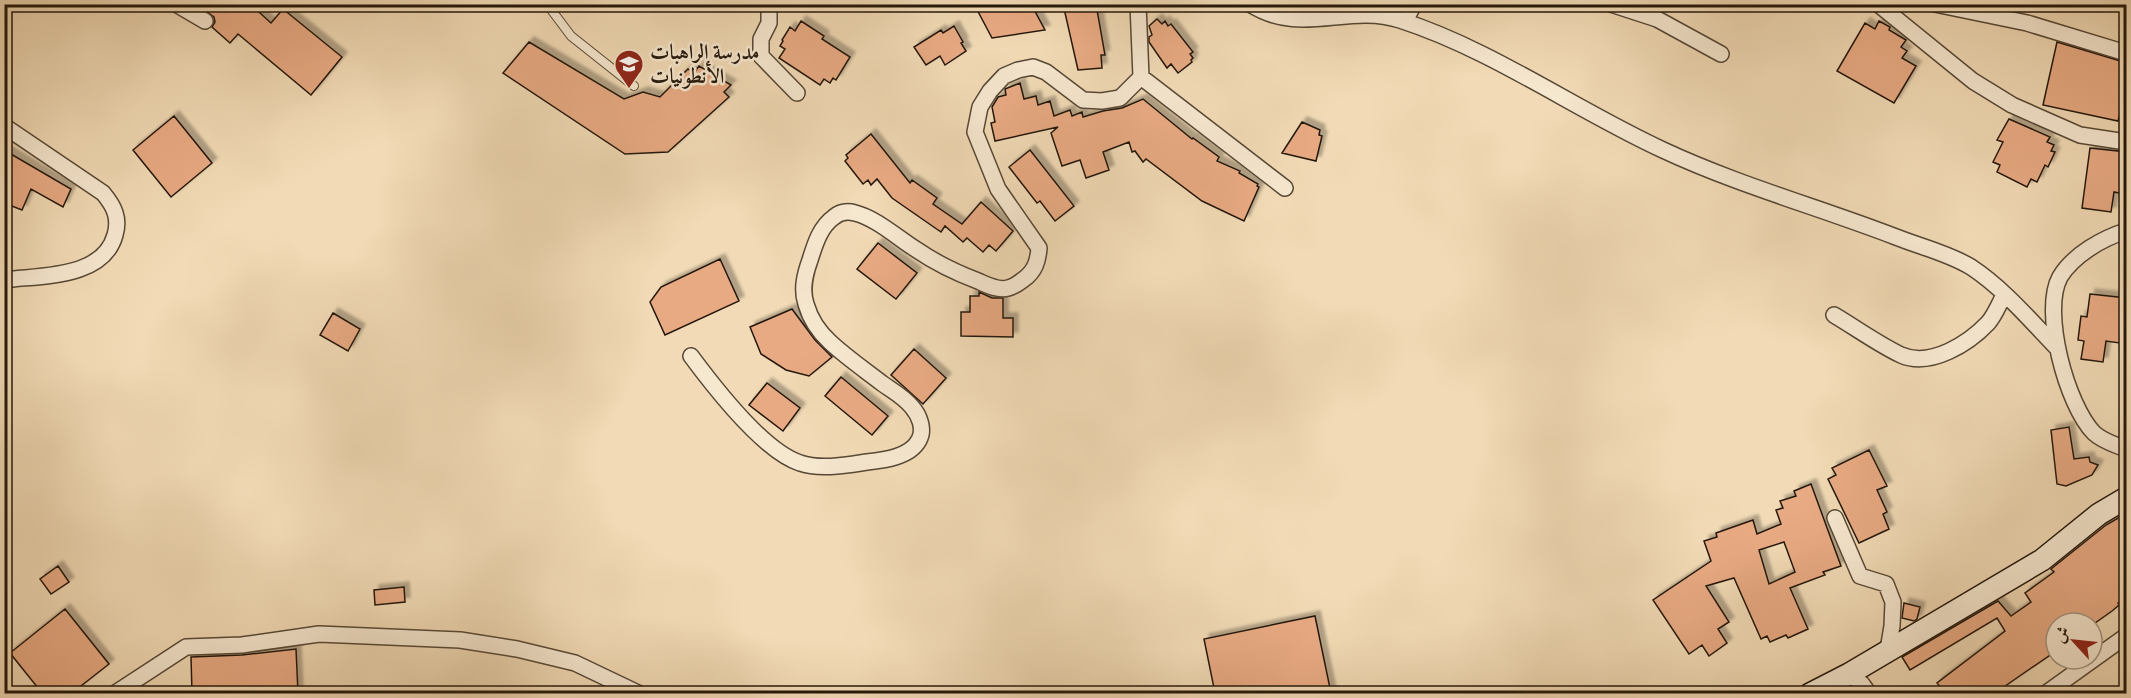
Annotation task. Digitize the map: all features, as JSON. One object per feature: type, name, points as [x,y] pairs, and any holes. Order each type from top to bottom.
[{"type":"street","points":[[176,4],[205,21]]},
{"type":"street","points":[[769,4],[769,23],[761,39],[761,56],[797,93]]},
{"type":"street","points":[[691,356],[722,398],[777,451],[800,463],[848,465],[877,461],[900,456],[915,446],[922,434],[921,423],[914,408],[828,340],[812,319],[805,303],[803,289],[807,270],[824,226],[836,215],[846,212],[858,213],[919,252],[994,288],[1008,288],[1029,275],[1034,268],[1039,248],[998,189],[975,132],[980,107],[990,90],[1004,76],[1033,67],[1046,72],[1083,100],[1102,102],[1120,98],[1141,77],[1138,4]]},
{"type":"street","points":[[1250,4],[1283,19],[1323,20],[1350,14],[1396,18],[1467,46],[1660,149],[1785,199],[1833,213],[1950,256],[1970,266],[2004,295],[2056,348]]},
{"type":"street","points":[[1405,21],[1414,4]]},
{"type":"street","points":[[1611,4],[1657,19],[1721,54]]},
{"type":"street","points":[[1878,4],[1973,81],[2012,105],[2080,135],[2127,142]]},
{"type":"street","points":[[1935,4],[2027,23],[2127,53]]},
{"type":"street","points":[[1141,77],[1285,188]]},
{"type":"street","points":[[4,126],[103,193],[112,203],[117,215],[117,228],[114,240],[100,258],[86,267],[4,280]]},
{"type":"street","points":[[2127,231],[2106,239],[2076,259],[2061,276],[2054,292],[2056,348],[2086,423],[2095,434],[2127,449]]},
{"type":"street","points":[[1834,315],[1903,356],[1932,357],[1945,353],[1971,338],[1990,321],[2004,295]]},
{"type":"street","points":[[1810,693],[1849,674],[2042,560],[2099,514],[2127,498]]},
{"type":"street","points":[[1835,518],[1860,576],[1886,584],[1893,602],[1888,650]]},
{"type":"street","points":[[114,693],[186,647],[242,645],[319,634],[460,640],[517,649],[576,663],[640,693]]},
{"type":"street","points":[[2045,693],[2127,636]]},
{"type":"street","points":[[1849,674],[1869,693]]},
{"type":"lane","points":[[548,4],[571,36],[634,86]]},
{"type":"building","points":[[201,4],[250,4],[271,23],[283,9],[342,57],[311,95],[238,34],[230,43],[212,27],[215,22],[214,17],[200,7]]},
{"type":"building","points":[[974,4],[1031,4],[1045,30],[992,38]]},
{"type":"building","points":[[1063,4],[1096,4],[1105,55],[1101,55],[1102,68],[1078,70]]},
{"type":"building","points":[[1157,19],[1162,24],[1165,21],[1168,26],[1171,24],[1193,52],[1190,54],[1193,58],[1192,62],[1178,73],[1171,64],[1167,68],[1149,42],[1149,37],[1152,35],[1149,26]]},
{"type":"building","points":[[801,21],[824,36],[822,39],[850,57],[836,80],[833,78],[830,83],[824,79],[820,85],[779,58],[785,49],[780,46],[782,40],[790,27],[795,31]]},
{"type":"building","points":[[1879,21],[1906,40],[1901,47],[1907,51],[1902,58],[1916,66],[1894,103],[1837,71],[1865,23],[1875,29]]},
{"type":"building","points":[[954,26],[966,51],[945,65],[940,56],[926,65],[914,47],[941,30],[943,33]]},
{"type":"building","points":[[529,42],[624,99],[643,92],[660,97],[688,69],[694,73],[699,66],[731,85],[724,92],[729,97],[668,152],[625,154],[503,73]]},
{"type":"building","points":[[2057,42],[2127,63],[2127,85],[2118,121],[2043,105]]},
{"type":"building","points":[[1020,83],[1024,99],[1036,96],[1038,105],[1050,101],[1054,116],[1070,110],[1072,116],[1082,112],[1083,117],[1122,108],[1143,99],[1192,139],[1219,157],[1217,161],[1240,171],[1239,173],[1258,184],[1259,187],[1244,221],[1202,201],[1146,159],[1143,162],[1135,151],[1132,152],[1129,142],[1103,152],[1109,170],[1086,178],[1080,160],[1062,166],[1051,133],[1058,127],[995,141],[991,123],[995,122],[992,107],[998,97],[1006,95],[1005,89]]},
{"type":"building","points":[[174,116],[212,163],[171,197],[133,150]]},
{"type":"building","points":[[2009,119],[2050,137],[2047,142],[2054,145],[2051,151],[2055,152],[2048,167],[2045,165],[2037,182],[2031,179],[2027,187],[1997,172],[2000,165],[1993,162],[2003,142],[1997,140]]},
{"type":"building","points":[[1302,122],[1320,130],[1319,135],[1322,136],[1316,161],[1282,153]]},
{"type":"building","points":[[871,134],[910,183],[912,180],[937,198],[933,204],[962,224],[981,202],[1013,231],[996,251],[989,245],[983,252],[967,238],[963,242],[945,226],[941,232],[892,198],[877,179],[871,185],[868,180],[863,184],[845,161],[848,158],[846,155]]},
{"type":"building","points":[[2090,148],[2127,152],[2127,187],[2124,194],[2114,192],[2111,212],[2082,208]]},
{"type":"building","points":[[4,150],[71,189],[63,207],[31,189],[22,210],[4,203]]},
{"type":"building","points":[[1030,150],[1074,206],[1055,221],[1040,201],[1037,203],[1009,167]]},
{"type":"building","points":[[878,243],[917,273],[896,299],[857,269]]},
{"type":"building","points":[[720,259],[739,301],[665,335],[650,302],[661,287]]},
{"type":"building","points":[[979,292],[992,298],[1003,298],[1003,318],[1013,318],[1013,337],[961,336],[961,312],[970,312],[970,296],[979,296]]},
{"type":"building","points":[[2090,294],[2127,298],[2127,344],[2106,341],[2103,362],[2081,359],[2084,341],[2078,340],[2081,316],[2087,317]]},
{"type":"building","points":[[792,309],[815,340],[832,357],[809,376],[786,370],[761,354],[750,327]]},
{"type":"building","points":[[333,313],[360,329],[348,351],[320,335]]},
{"type":"building","points":[[914,349],[946,378],[923,404],[891,375]]},
{"type":"building","points":[[841,377],[888,416],[872,435],[825,396]]},
{"type":"building","points":[[767,383],[800,408],[783,431],[749,405]]},
{"type":"building","points":[[2069,427],[2074,459],[2089,457],[2090,462],[2098,465],[2092,475],[2066,486],[2057,484],[2051,430]]},
{"type":"building","points":[[1869,450],[1887,486],[1877,490],[1887,512],[1883,514],[1889,529],[1859,543],[1828,479],[1836,475],[1832,468]]},
{"type":"building","points":[[1811,484],[1841,566],[1823,572],[1825,575],[1790,588],[1808,629],[1788,638],[1786,635],[1770,642],[1767,636],[1761,639],[1734,578],[1706,586],[1729,622],[1718,629],[1727,643],[1709,656],[1702,645],[1689,654],[1653,600],[1711,561],[1704,541],[1717,537],[1716,533],[1753,520],[1757,534],[1781,524],[1776,510],[1783,508],[1780,501],[1796,496],[1794,491]],"holes":[[[1784,542],[1795,572],[1769,584],[1759,550]]]},
{"type":"building","points":[[2127,513],[2127,597],[2112,611],[2104,617],[2104,611],[2044,611],[2044,659],[1995,693],[1945,693],[1937,683],[2005,631],[1997,618],[1910,670],[1902,657],[1998,601],[2011,616],[2031,602],[2025,593],[2054,572],[2051,569],[2106,525]]},
{"type":"building","points":[[58,566],[69,582],[51,594],[40,579]]},
{"type":"building","points":[[404,587],[405,602],[375,605],[374,590]]},
{"type":"building","points":[[1904,603],[1920,607],[1917,619],[1914,621],[1902,618]]},
{"type":"building","points":[[65,609],[109,664],[72,693],[42,693],[10,653]]},
{"type":"building","points":[[1315,616],[1331,693],[1215,693],[1204,639]]},
{"type":"building","points":[[296,649],[298,693],[192,693],[191,657],[242,655]]},
{"type":"place","name":"مدرسة الراهبات الأنطونيات","points":[[629,90]]}]
